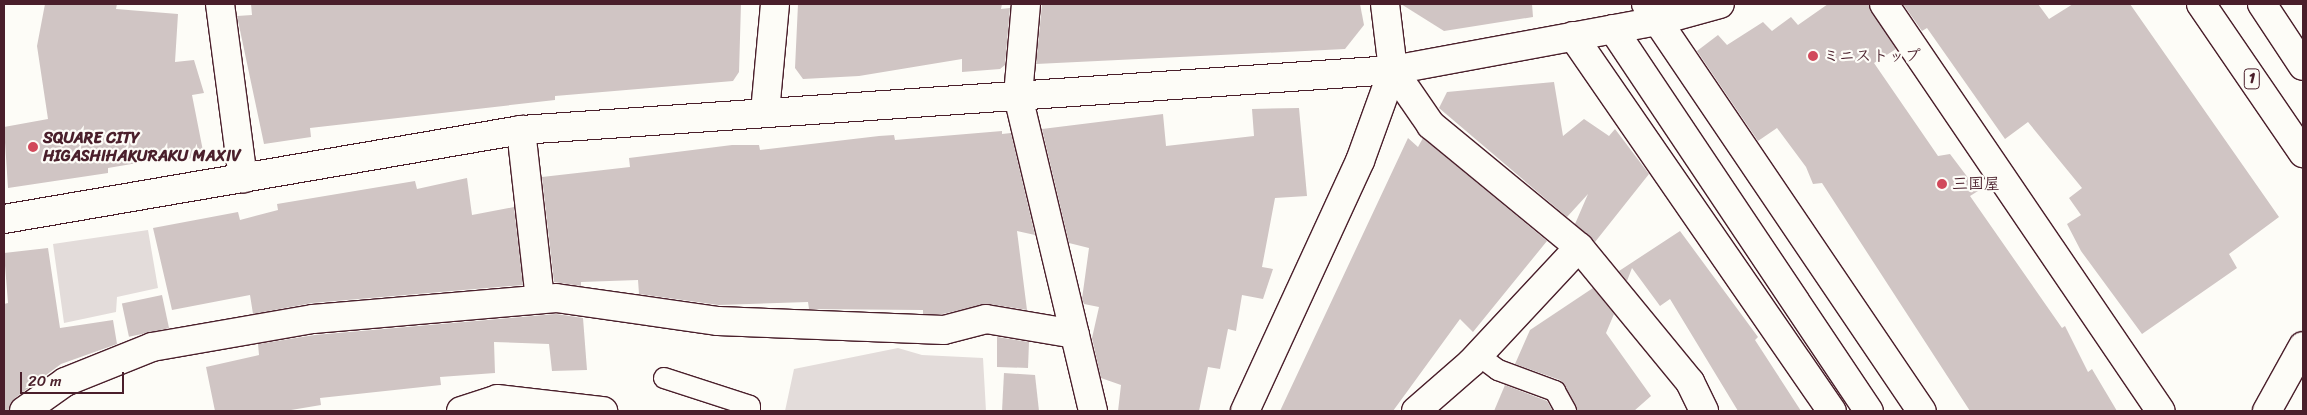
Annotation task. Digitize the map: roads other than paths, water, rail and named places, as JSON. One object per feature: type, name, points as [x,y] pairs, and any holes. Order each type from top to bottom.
[{"type":"main road","points":[[220,4],[243,178]]},
{"type":"main road","points":[[765,112],[775,4]]},
{"type":"main road","points":[[1026,4],[1018,96],[1093,411]]},
{"type":"main road","points":[[1246,411],[1360,161],[1393,70],[1386,4]]},
{"type":"main road","points":[[4,219],[521,130],[1393,70],[1613,29],[1652,12],[1720,4]]},
{"type":"main road","points":[[1884,4],[2161,411]]},
{"type":"main road","name":"1","points":[[2201,4],[2303,153]]},
{"type":"main road","points":[[2262,4],[2303,66]]},
{"type":"main road","points":[[1652,12],[1922,411]]},
{"type":"main road","points":[[1613,29],[1869,411]]},
{"type":"main road","points":[[1573,36],[1832,411]]},
{"type":"main road","points":[[1393,70],[1432,124],[1578,247],[1690,382],[1704,411]]},
{"type":"main road","points":[[521,130],[540,299]]},
{"type":"main road","points":[[1416,411],[1478,355],[1578,247]]},
{"type":"main road","points":[[24,411],[65,382],[152,347],[313,319],[540,299],[556,298],[718,320],[944,330],[986,319],[1075,334]]},
{"type":"main road","points":[[2267,411],[2303,346]]},
{"type":"main road","points":[[461,411],[497,399],[603,411]]},
{"type":"lane","points":[[1478,355],[1498,370],[1555,391],[1566,411]]},
{"type":"lane","points":[[664,378],[750,406],[750,411]]},
{"type":"place","name":"ミニストップ","points":[[1813,56]]},
{"type":"place","name":"SQUARE CITY HIGASHIHAKURAKU MAXIV","points":[[33,147]]},
{"type":"place","name":"三国屋","points":[[1942,184]]}]
